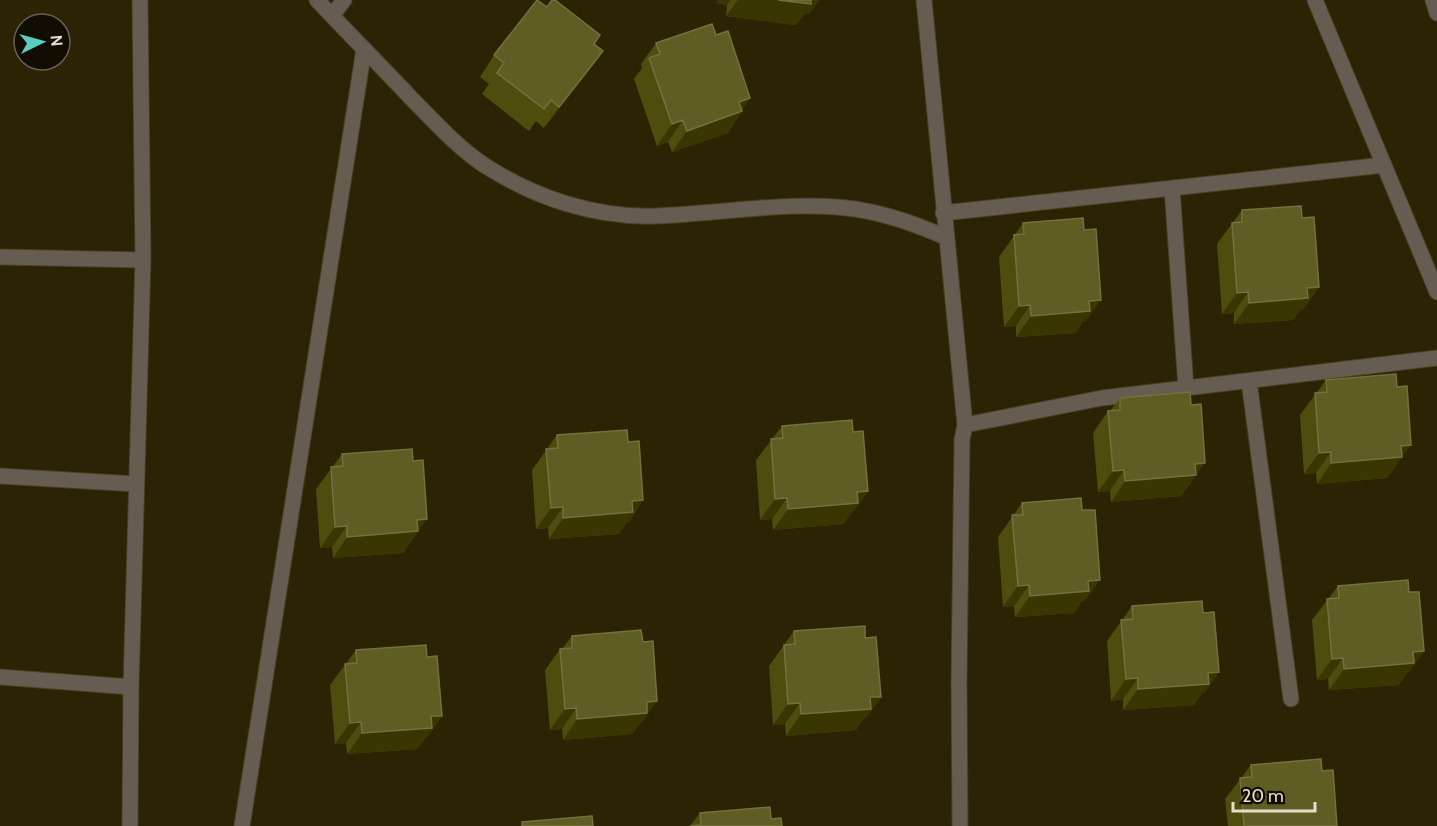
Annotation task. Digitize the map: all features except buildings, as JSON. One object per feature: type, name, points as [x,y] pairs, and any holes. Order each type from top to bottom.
[{"type":"street","points":[[130,826],[131,687],[143,260],[140,0]]},
{"type":"street","points":[[317,0],[448,135],[483,164],[522,187],[564,203],[608,213],[653,216],[819,206],[853,209],[916,224],[945,237]]},
{"type":"street","points":[[332,16],[344,0]]},
{"type":"street","points":[[924,0],[945,237],[965,425],[962,440],[960,826]]},
{"type":"street","points":[[1315,0],[1437,292]]},
{"type":"street","points":[[1433,0],[1437,13]]},
{"type":"street","points":[[242,826],[364,49]]},
{"type":"street","points":[[943,213],[1384,165]]},
{"type":"street","points":[[1172,188],[1186,388]]},
{"type":"street","points":[[0,257],[143,260]]},
{"type":"street","points":[[965,425],[1102,398],[1437,358]]},
{"type":"street","points":[[1249,381],[1291,699]]},
{"type":"street","points":[[0,476],[136,484]]},
{"type":"street","points":[[0,677],[131,687]]}]
